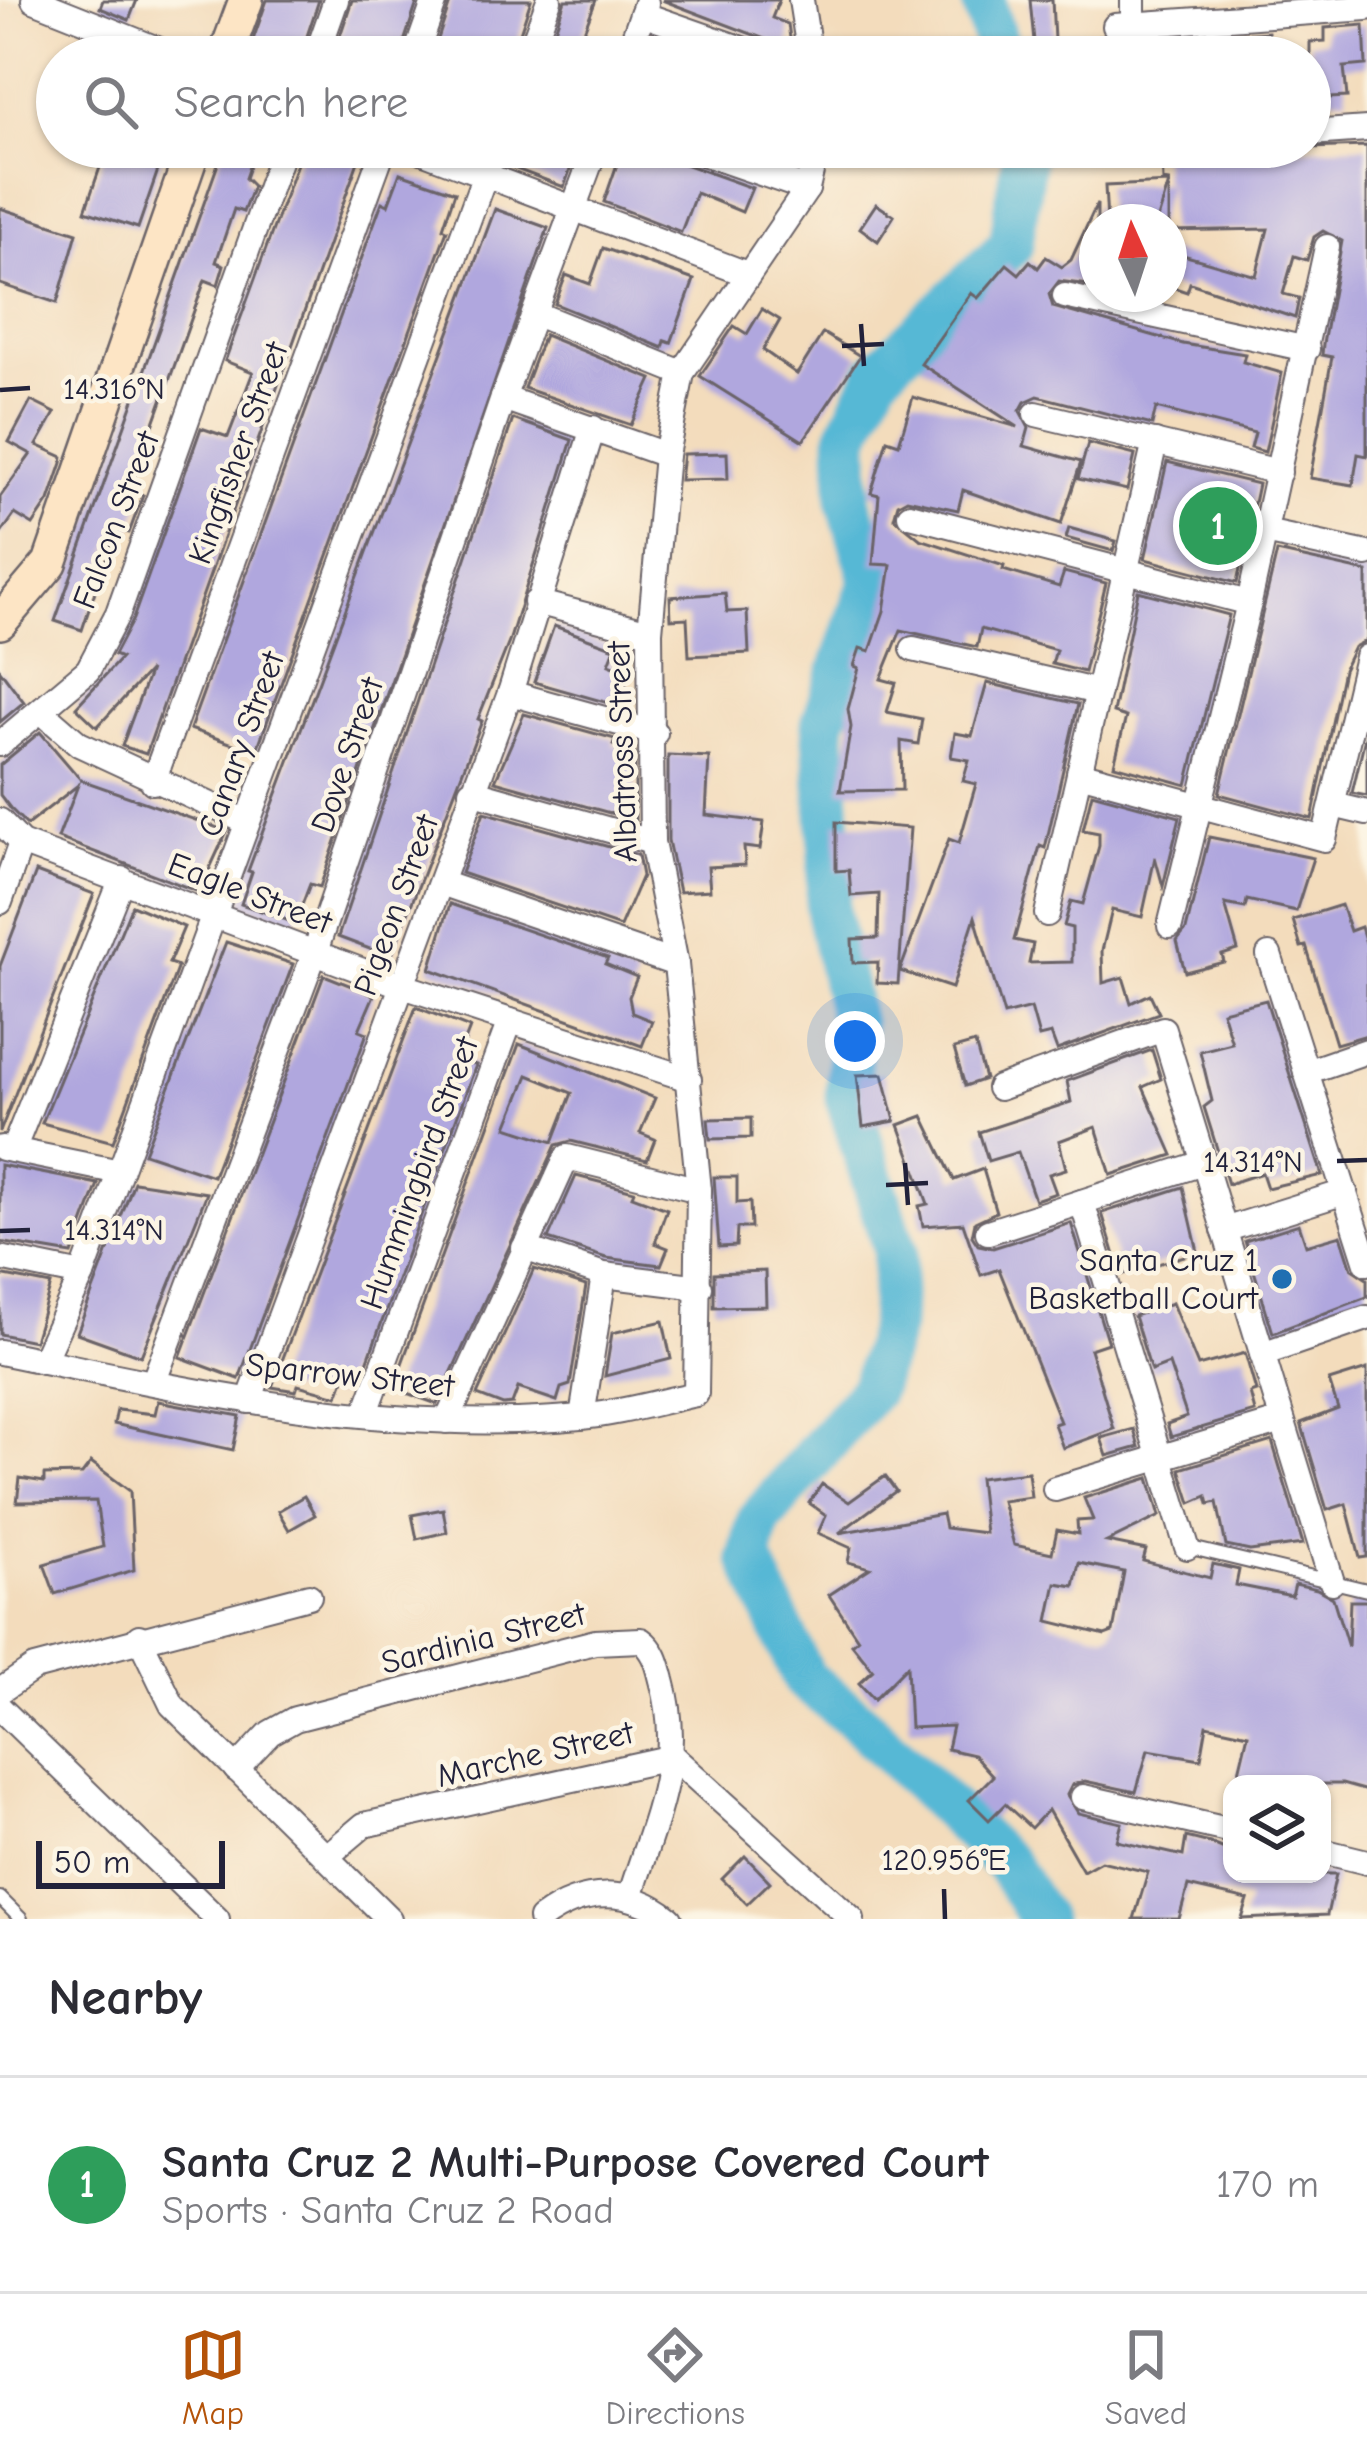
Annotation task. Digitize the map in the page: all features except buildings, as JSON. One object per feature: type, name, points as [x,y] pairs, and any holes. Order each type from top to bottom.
[{"type":"street","points":[[34,0],[124,36]]},
{"type":"street","points":[[233,36],[246,0]]},
{"type":"street","points":[[323,36],[336,0]]},
{"type":"street","points":[[423,36],[435,0]]},
{"type":"street","points":[[536,36],[549,0]]},
{"type":"street","points":[[801,0],[807,36]]},
{"type":"street","points":[[635,36],[645,7],[715,36]]},
{"type":"street","points":[[1127,17],[1264,7],[1367,8]]},
{"type":"street","points":[[1331,132],[1367,129]]},
{"type":"street","points":[[0,622],[50,563],[187,168]]},
{"type":"street","name":"Falcon Street","points":[[0,744],[88,670],[118,614],[277,168]]},
{"type":"street","name":"Kingfisher Street","points":[[153,782],[376,168]]},
{"type":"street","points":[[464,168],[747,274]]},
{"type":"street","name":"Canary Street","points":[[43,1360],[82,1275],[115,1172],[487,168]]},
{"type":"street","name":"Dove Street","points":[[154,1381],[315,952],[503,398],[590,168]]},
{"type":"street","points":[[746,168],[807,189]]},
{"type":"street","name":"Albatross Street","points":[[696,1394],[699,1190],[676,964],[652,842],[655,734],[650,632],[666,455],[682,373],[807,189],[812,168]]},
{"type":"street","points":[[1170,926],[1249,603],[1327,247]]},
{"type":"street","points":[[1066,296],[1307,349]]},
{"type":"street","points":[[536,314],[682,373]]},
{"type":"street","points":[[503,398],[666,455]]},
{"type":"street","points":[[1036,414],[1279,472]]},
{"type":"street","name":"Pigeon Street","points":[[249,1401],[510,693],[593,428]]},
{"type":"street","points":[[1047,914],[1155,442]]},
{"type":"street","points":[[910,515],[1249,603]]},
{"type":"street","points":[[1265,532],[1367,554]]},
{"type":"street","points":[[536,602],[650,632]]},
{"type":"street","points":[[914,649],[1098,692]]},
{"type":"street","points":[[1079,773],[1324,839],[1367,657]]},
{"type":"street","points":[[510,693],[655,734]]},
{"type":"street","points":[[41,711],[79,744],[248,822]]},
{"type":"street","points":[[471,790],[652,842]]},
{"type":"street","points":[[1333,805],[1367,812]]},
{"type":"street","name":"Eagle Street","points":[[0,821],[21,843],[213,917],[403,986],[689,1079]]},
{"type":"street","points":[[0,902],[21,843]]},
{"type":"street","points":[[115,1172],[6,1149],[122,879]]},
{"type":"street","points":[[441,884],[676,964]]},
{"type":"street","points":[[1269,955],[1367,1263]]},
{"type":"street","name":"Hummingbird Street","points":[[364,1415],[510,1021]]},
{"type":"street","points":[[999,1088],[1162,1029],[1332,1582]]},
{"type":"street","points":[[1306,1072],[1367,1052]]},
{"type":"street","points":[[447,1420],[567,1157],[699,1190]]},
{"type":"street","points":[[988,1232],[1203,1163]]},
{"type":"street","points":[[1224,1230],[1345,1192]]},
{"type":"street","points":[[1082,1202],[1187,1547]]},
{"type":"street","points":[[524,1248],[604,1275],[700,1287]]},
{"type":"street","points":[[0,1258],[82,1275]]},
{"type":"street","points":[[582,1418],[604,1275]]},
{"type":"street","points":[[1262,1354],[1367,1318]]},
{"type":"street","name":"Sparrow Street","points":[[0,1352],[249,1401],[364,1415],[447,1420],[582,1418],[696,1394]]},
{"type":"street","points":[[1055,1489],[1282,1420]]},
{"type":"street","points":[[0,1691],[34,1668],[139,1636],[309,1596]]},
{"type":"street","points":[[139,1636],[164,1696],[388,1919]]},
{"type":"street","name":"Sardinia Street","points":[[236,1769],[283,1723],[611,1640],[641,1640],[657,1659],[668,1702],[673,1756],[630,1897]]},
{"type":"street","points":[[0,1708],[217,1919]]},
{"type":"street","name":"Marche Street","points":[[326,1857],[364,1826],[673,1756],[852,1919]]},
{"type":"street","points":[[1084,1797],[1223,1829]]},
{"type":"street","points":[[1331,1853],[1367,1862]]},
{"type":"street","points":[[541,1919],[585,1896],[630,1897],[670,1919]]},
{"type":"lane","points":[[1187,1547],[1367,1590]]},
{"type":"lane","points":[[0,1898],[21,1919]]},
{"type":"waterway","points":[[983,0],[994,36]]},
{"type":"waterway","points":[[1022,168],[1011,245],[878,373],[848,436],[849,503],[872,579],[823,724],[831,849],[827,909],[852,1023],[847,1097],[895,1250],[891,1326],[872,1389],[759,1520],[750,1557],[804,1679],[856,1719],[1007,1865],[1041,1919]]},
{"type":"place","name":"Santa Cruz 2 Multi-Purpose Covered Court","points":[[1218,526]]},
{"type":"place","name":"Santa Cruz 1 Basketball Court","points":[[1282,1279]]}]
